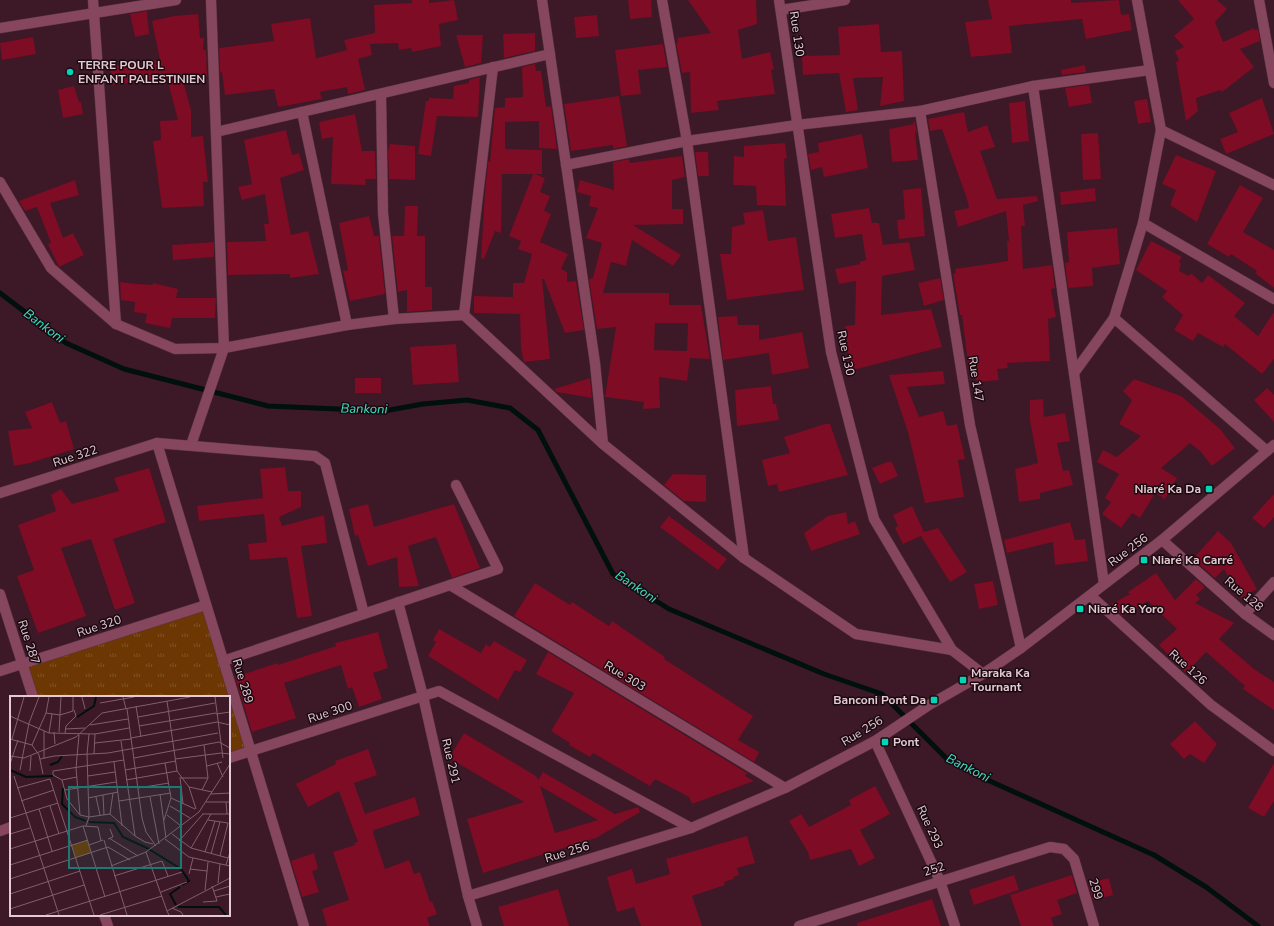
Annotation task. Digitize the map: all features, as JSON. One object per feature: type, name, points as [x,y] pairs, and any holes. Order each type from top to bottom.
[{"type":"street","points":[[93,0],[116,324]]},
{"type":"street","points":[[0,28],[176,0]]},
{"type":"street","points":[[191,445],[224,348],[211,0]]},
{"type":"street","points":[[542,0],[595,364],[603,444]]},
{"type":"street","points":[[662,0],[686,141],[744,558]]},
{"type":"street","points":[[780,5],[845,0]]},
{"type":"street","points":[[1074,373],[1114,318],[1143,223],[1161,130],[1138,0]]},
{"type":"street","points":[[1259,0],[1274,83]]},
{"type":"street","name":"Rue 130","points":[[780,5],[831,352],[874,518],[952,650],[983,674]]},
{"type":"street","points":[[216,132],[550,54]]},
{"type":"street","points":[[464,315],[494,67]]},
{"type":"street","points":[[566,165],[686,141],[797,124],[920,111],[1033,86],[1150,70]]},
{"type":"street","points":[[1033,86],[1104,584]]},
{"type":"street","points":[[381,94],[383,213],[394,319]]},
{"type":"street","name":"Rue 147","points":[[920,111],[970,425],[1021,648]]},
{"type":"street","points":[[302,112],[348,325]]},
{"type":"street","points":[[1161,130],[1274,185]]},
{"type":"street","points":[[0,182],[51,268],[116,324],[175,349],[224,348],[348,325],[394,319],[464,315],[603,444],[744,558],[856,634],[952,650]]},
{"type":"street","points":[[1143,223],[1274,299]]},
{"type":"street","points":[[1114,318],[1270,448]]},
{"type":"street","points":[[157,443],[315,456],[326,463],[364,614]]},
{"type":"street","name":"Rue 322","points":[[0,493],[157,443]]},
{"type":"street","name":"Rue 289","points":[[157,443],[304,926]]},
{"type":"street","name":"Rue 256","points":[[468,896],[691,828],[786,788],[876,741],[888,731],[929,705],[983,674],[1021,648],[1162,540],[1270,448]]},
{"type":"street","points":[[223,661],[498,569],[456,485]]},
{"type":"street","name":"Rue 128","points":[[1162,540],[1245,614],[1274,635]]},
{"type":"street","points":[[1245,614],[1274,582]]},
{"type":"street","name":"Rue 303","points":[[450,585],[786,788]]},
{"type":"street","name":"Rue 287","points":[[0,594],[33,696]]},
{"type":"street","name":"Rue 126","points":[[1090,596],[1211,705],[1274,751]]},
{"type":"street","name":"Rue 291","points":[[398,602],[423,696],[468,896],[477,926]]},
{"type":"street","name":"Rue 320","points":[[0,671],[206,606]]},
{"type":"street","name":"Rue 300","points":[[230,758],[439,691],[691,828]]},
{"type":"street","name":"Rue 293","points":[[876,741],[940,881],[955,926]]},
{"type":"street","points":[[0,831],[10,828]]},
{"type":"street","name":"252","points":[[799,926],[1050,847],[1064,849],[1074,859]]},
{"type":"street","name":"299","points":[[1074,859],[1094,926]]},
{"type":"street","points":[[104,916],[108,926]]},
{"type":"green space","points":[[206,605],[251,751],[230,758],[230,696],[33,696],[23,664]]},
{"type":"building","points":[[412,0],[429,0],[429,3],[454,0],[458,20],[439,24],[441,46],[412,52],[411,48],[399,50],[398,43],[370,44],[372,55],[358,59],[365,90],[348,94],[347,87],[320,92],[322,99],[278,107],[274,89],[225,95],[222,72],[220,73],[219,48],[274,41],[271,24],[310,18],[316,58],[329,55],[347,50],[344,40],[375,33],[374,5],[412,3]]},
{"type":"building","points":[[628,0],[651,0],[652,17],[630,19]]},
{"type":"building","points":[[688,0],[756,0],[757,24],[738,30],[742,59],[770,52],[774,69],[771,70],[775,94],[717,101],[719,110],[691,113],[690,72],[682,73],[676,43],[678,43],[677,38],[711,33]]},
{"type":"building","points":[[988,0],[1071,0],[1071,3],[1119,0],[1121,15],[1129,14],[1132,30],[1086,39],[1082,19],[1009,26],[1012,53],[971,57],[965,22],[992,19]]},
{"type":"building","points":[[1178,0],[1217,0],[1227,9],[1215,22],[1223,42],[1254,28],[1254,30],[1258,29],[1260,41],[1240,49],[1254,67],[1222,92],[1220,90],[1196,98],[1198,111],[1186,121],[1176,62],[1179,61],[1175,51],[1184,47],[1174,36],[1194,19]]},
{"type":"building","points":[[147,11],[149,34],[135,37],[130,14]]},
{"type":"building","points":[[198,14],[200,38],[204,38],[203,50],[206,50],[207,76],[183,81],[191,110],[191,137],[203,136],[208,182],[203,182],[204,206],[162,208],[153,141],[161,140],[160,121],[178,120],[168,82],[155,84],[155,80],[112,85],[110,66],[160,60],[152,21],[174,16]]},
{"type":"building","points":[[597,15],[599,36],[576,38],[574,17]]},
{"type":"building","points":[[879,24],[881,52],[902,51],[904,101],[880,106],[883,77],[853,78],[858,110],[846,112],[839,73],[803,75],[802,56],[840,55],[838,27]]},
{"type":"building","points":[[535,33],[535,51],[504,58],[503,34]]},
{"type":"building","points":[[456,35],[483,35],[481,63],[465,67]]},
{"type":"building","points":[[33,37],[36,54],[2,60],[0,43]]},
{"type":"building","points":[[663,44],[667,67],[638,70],[641,94],[621,96],[615,50]]},
{"type":"building","points":[[535,64],[536,71],[541,71],[546,107],[551,106],[557,149],[539,148],[539,121],[505,122],[505,149],[542,150],[542,174],[535,174],[545,178],[540,192],[550,196],[544,211],[551,214],[540,242],[568,254],[561,269],[567,272],[567,282],[576,281],[584,330],[565,333],[544,279],[542,279],[550,359],[524,362],[521,349],[520,314],[474,313],[474,296],[513,297],[513,283],[524,283],[532,254],[518,249],[521,241],[509,236],[533,174],[502,174],[501,233],[495,231],[484,259],[481,258],[485,193],[488,162],[490,162],[495,108],[505,107],[505,98],[523,97],[522,67]]},
{"type":"building","points":[[1085,65],[1086,72],[1062,75],[1061,70]]},
{"type":"building","points":[[480,77],[478,117],[437,116],[431,156],[418,154],[426,101],[429,101],[429,98],[453,99],[454,86],[469,83],[469,80]]},
{"type":"building","points":[[1089,85],[1092,103],[1069,107],[1065,88]]},
{"type":"building","points":[[74,86],[79,102],[81,102],[83,114],[63,118],[58,90]]},
{"type":"building","points":[[619,96],[627,146],[613,149],[613,145],[571,151],[564,104]]},
{"type":"building","points":[[1262,98],[1274,134],[1226,154],[1220,139],[1238,132],[1229,113]]},
{"type":"building","points":[[1147,99],[1151,122],[1138,124],[1134,101]]},
{"type":"building","points":[[1025,101],[1029,141],[1012,143],[1009,103]]},
{"type":"building","points":[[964,112],[968,132],[987,125],[995,147],[980,151],[997,199],[1037,196],[1038,201],[1023,205],[1025,226],[1021,226],[1023,269],[1052,265],[1055,288],[1051,289],[1056,317],[1048,319],[1050,361],[1007,363],[1008,368],[997,369],[999,380],[977,382],[974,370],[969,370],[962,315],[960,315],[953,274],[956,273],[955,269],[1008,261],[1007,241],[1009,241],[1006,211],[958,227],[954,211],[969,208],[967,199],[942,129],[930,131],[928,119]]},
{"type":"building","points":[[355,114],[362,151],[375,151],[376,179],[365,179],[366,185],[331,184],[333,137],[322,139],[319,122]]},
{"type":"building","points":[[913,122],[915,122],[917,134],[915,132],[918,160],[892,162],[889,129],[914,124]]},
{"type":"building","points":[[286,130],[292,155],[299,153],[304,170],[280,178],[291,235],[308,231],[319,274],[290,278],[290,274],[228,275],[227,242],[266,241],[264,224],[269,224],[265,194],[242,200],[238,187],[252,184],[244,140]]},
{"type":"building","points":[[1098,133],[1101,179],[1083,180],[1081,134]]},
{"type":"building","points":[[862,134],[868,168],[824,177],[822,167],[811,170],[808,154],[819,152],[818,143]]},
{"type":"building","points":[[785,143],[787,158],[784,159],[786,206],[757,205],[756,186],[733,185],[734,156],[744,157],[744,146]]},
{"type":"building","points":[[390,144],[415,146],[415,180],[389,179],[388,151]]},
{"type":"building","points":[[695,152],[708,152],[709,176],[698,176]]},
{"type":"building","points":[[1176,155],[1216,171],[1197,222],[1170,205],[1176,190],[1162,184]]},
{"type":"building","points":[[682,156],[685,177],[672,180],[672,209],[683,209],[683,224],[633,225],[681,255],[673,266],[632,240],[626,266],[611,262],[603,293],[669,293],[669,305],[701,305],[710,359],[690,358],[687,381],[659,377],[660,408],[643,409],[644,402],[605,397],[616,327],[597,329],[589,279],[593,278],[602,243],[586,238],[598,208],[589,206],[591,196],[577,192],[580,180],[614,190],[613,162],[629,159],[630,163]],"holes":[[[655,323],[688,323],[687,351],[654,350]]]},
{"type":"building","points":[[75,180],[79,195],[50,203],[63,238],[73,233],[84,255],[59,267],[48,244],[51,243],[37,207],[25,211],[19,201]]},
{"type":"building","points":[[1240,185],[1263,198],[1243,232],[1274,250],[1274,288],[1255,273],[1257,271],[1231,254],[1229,257],[1207,244]]},
{"type":"building","points":[[921,188],[925,236],[899,239],[897,220],[905,219],[903,190]]},
{"type":"building","points":[[1095,188],[1096,201],[1061,205],[1060,192]]},
{"type":"building","points":[[405,206],[418,206],[417,236],[425,236],[425,287],[432,287],[432,310],[407,312],[407,290],[398,292],[392,236],[404,236]]},
{"type":"building","points":[[869,208],[872,223],[879,223],[883,245],[909,242],[915,270],[882,276],[881,315],[931,309],[942,347],[853,370],[852,365],[849,365],[845,326],[855,325],[856,281],[839,284],[835,269],[860,264],[860,262],[866,260],[862,234],[835,238],[831,214]]},
{"type":"building","points":[[763,210],[768,241],[796,237],[804,290],[727,300],[720,254],[731,254],[732,227],[745,224],[743,213]]},
{"type":"building","points":[[369,216],[374,236],[379,236],[385,294],[350,301],[343,271],[348,270],[339,223]]},
{"type":"building","points":[[1117,228],[1120,264],[1092,268],[1093,286],[1068,288],[1065,263],[1069,262],[1067,232]]},
{"type":"building","points":[[1151,241],[1182,257],[1179,262],[1181,264],[1179,271],[1189,276],[1191,273],[1202,283],[1208,275],[1245,303],[1234,316],[1258,336],[1274,312],[1274,359],[1262,374],[1225,344],[1223,347],[1198,333],[1193,341],[1174,330],[1183,315],[1162,297],[1167,291],[1136,270]]},
{"type":"building","points":[[214,242],[214,257],[173,260],[172,245]]},
{"type":"building","points":[[940,278],[944,300],[924,306],[918,283]]},
{"type":"building","points":[[120,282],[153,285],[153,283],[178,289],[176,298],[216,298],[215,318],[172,318],[170,328],[145,323],[147,314],[134,312],[135,302],[121,300]]},
{"type":"building","points":[[737,316],[738,325],[759,325],[759,340],[802,332],[809,368],[772,375],[769,353],[723,360],[718,317]]},
{"type":"building","points":[[456,344],[459,382],[413,385],[410,347]]},
{"type":"building","points":[[943,371],[945,384],[907,387],[919,417],[943,411],[947,426],[957,424],[965,459],[958,460],[964,497],[925,503],[908,432],[889,375]]},
{"type":"building","points":[[355,378],[381,378],[381,393],[355,393]]},
{"type":"building","points":[[590,378],[592,398],[557,392],[554,389]]},
{"type":"building","points":[[1134,379],[1181,396],[1220,429],[1235,448],[1212,466],[1201,452],[1190,443],[1161,468],[1177,478],[1165,499],[1155,493],[1140,518],[1132,513],[1121,528],[1102,514],[1111,502],[1105,498],[1119,474],[1097,462],[1103,450],[1117,457],[1141,436],[1119,424],[1132,400],[1123,391]]},
{"type":"building","points":[[771,386],[773,404],[776,404],[779,420],[737,426],[735,390]]},
{"type":"building","points":[[1267,388],[1274,395],[1274,422],[1254,400]]},
{"type":"building","points":[[1043,399],[1044,417],[1065,413],[1070,441],[1057,443],[1063,471],[1069,470],[1073,485],[1040,493],[1040,499],[1019,502],[1015,469],[1038,463],[1030,421],[1030,400]]},
{"type":"building","points":[[52,402],[60,423],[66,421],[74,449],[30,463],[14,466],[8,431],[32,428],[25,412]]},
{"type":"building","points":[[825,424],[830,424],[848,475],[779,492],[777,484],[768,486],[762,460],[790,453],[784,437]]},
{"type":"building","points":[[887,462],[892,462],[898,476],[880,484],[872,468]]},
{"type":"building","points":[[285,467],[288,491],[301,491],[301,507],[279,517],[282,526],[324,515],[327,543],[301,546],[312,616],[297,618],[287,557],[250,560],[248,544],[267,542],[264,514],[199,521],[197,506],[263,498],[260,469]]},
{"type":"building","points":[[149,468],[166,522],[113,539],[135,603],[115,610],[91,539],[61,548],[86,616],[38,633],[17,576],[34,570],[18,525],[56,511],[51,495],[61,489],[72,504],[119,491],[114,478]]},
{"type":"building","points":[[673,474],[706,475],[706,502],[684,501],[664,485]]},
{"type":"building","points":[[1274,494],[1274,517],[1264,528],[1252,518]]},
{"type":"building","points":[[368,504],[374,527],[454,504],[480,568],[452,578],[436,537],[408,546],[419,586],[399,587],[397,557],[368,566],[358,535],[355,536],[349,509]]},
{"type":"building","points":[[912,506],[924,532],[938,528],[967,572],[950,582],[921,536],[903,544],[895,528],[898,526],[893,515]]},
{"type":"building","points":[[846,512],[848,524],[855,521],[860,534],[811,551],[804,533],[828,516]]},
{"type":"building","points":[[669,516],[727,559],[718,570],[660,527]]},
{"type":"building","points":[[1070,522],[1075,540],[1085,539],[1088,561],[1055,565],[1053,542],[1007,553],[1004,540]]},
{"type":"building","points":[[1218,531],[1231,543],[1257,589],[1241,598],[1224,569],[1215,578],[1193,559]]},
{"type":"building","points":[[1156,573],[1175,600],[1196,579],[1205,587],[1196,595],[1200,599],[1195,603],[1234,623],[1219,639],[1254,669],[1274,682],[1274,710],[1243,689],[1245,686],[1206,652],[1186,673],[1159,645],[1177,629],[1148,601],[1122,616],[1114,608],[1112,604],[1130,594],[1128,592]]},
{"type":"building","points":[[993,581],[998,605],[979,609],[974,584]]},
{"type":"building","points":[[535,583],[570,605],[572,602],[609,626],[612,621],[665,657],[664,659],[753,716],[738,740],[759,752],[754,762],[514,616]]},
{"type":"building","points":[[439,629],[481,653],[486,644],[490,647],[494,641],[527,660],[520,672],[515,670],[498,700],[428,656],[436,642],[433,640]]},
{"type":"building","points":[[378,632],[388,668],[373,673],[382,699],[359,707],[352,687],[348,689],[341,665],[284,683],[296,718],[252,732],[235,677],[336,646],[335,643]]},
{"type":"building","points":[[548,652],[747,773],[745,776],[754,781],[692,804],[689,797],[655,779],[650,786],[593,753],[590,757],[569,745],[570,743],[551,731],[574,693],[536,674]]},
{"type":"building","points":[[1195,721],[1217,744],[1204,763],[1190,754],[1184,759],[1170,744]]},
{"type":"building","points":[[464,733],[536,776],[538,780],[543,772],[615,814],[638,807],[640,812],[596,838],[483,873],[467,819],[524,802],[449,758]],"holes":[[[540,786],[598,820],[555,833]]]},
{"type":"building","points":[[368,749],[377,775],[354,783],[365,814],[415,797],[420,815],[374,830],[373,833],[385,869],[409,860],[414,874],[420,872],[430,902],[432,901],[437,914],[427,918],[430,926],[327,926],[322,909],[349,900],[333,852],[355,845],[354,843],[358,842],[339,791],[308,807],[296,784],[336,764],[335,761]]},
{"type":"building","points":[[1274,763],[1274,801],[1264,817],[1248,808]]},
{"type":"building","points":[[875,786],[890,814],[860,830],[875,858],[859,866],[851,849],[810,860],[808,852],[789,821],[801,814],[809,827],[851,805],[849,800]]},
{"type":"building","points":[[747,836],[755,863],[737,868],[739,875],[733,877],[734,879],[724,882],[725,885],[692,896],[702,926],[641,926],[634,907],[617,912],[607,877],[632,869],[636,884],[670,874],[666,859]]},
{"type":"building","points":[[314,853],[318,869],[312,871],[319,892],[302,897],[291,861]]},
{"type":"building","points":[[1014,875],[1019,890],[974,905],[969,890]]},
{"type":"building","points":[[1072,875],[1077,893],[1057,900],[1062,914],[1051,918],[1054,926],[1021,926],[1010,895]]},
{"type":"building","points":[[1109,878],[1113,895],[1093,900],[1088,883]]},
{"type":"building","points":[[558,889],[569,926],[504,926],[498,907]]},
{"type":"building","points":[[932,899],[941,926],[857,926],[857,923]]},
{"type":"waterway","name":"Bankoni","points":[[0,293],[66,343],[124,369],[268,406],[384,411],[423,404],[467,400],[510,408],[538,430],[613,574],[669,609],[824,674],[882,694],[946,758],[981,777],[1154,855],[1206,887],[1258,926]]},
{"type":"place","name":"TERRE POUR L ENFANT PALESTINIEN","points":[[70,72]]},
{"type":"place","name":"Niaré Ka Da","points":[[1209,489]]},
{"type":"place","name":"Niaré Ka Carré","points":[[1144,560]]},
{"type":"place","name":"Niaré Ka Yoro","points":[[1080,609]]},
{"type":"place","name":"Maraka Ka Tournant","points":[[963,680]]},
{"type":"place","name":"Banconi Pont Da","points":[[934,700]]},
{"type":"place","name":"Pont","points":[[885,742]]}]
